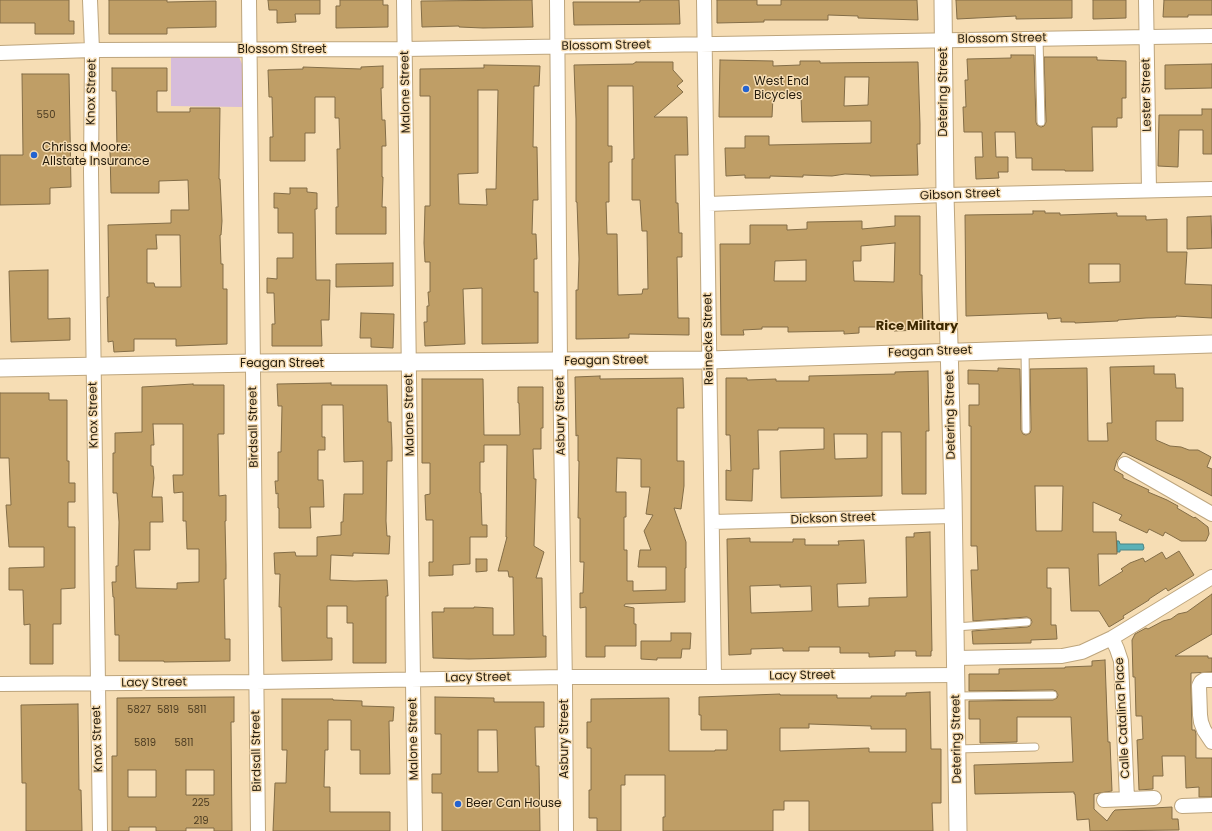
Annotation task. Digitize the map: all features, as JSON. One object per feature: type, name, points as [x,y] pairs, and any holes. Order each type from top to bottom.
[{"type":"street","name":"Knox Street","points":[[90,0],[92,50],[91,172],[100,831]]},
{"type":"street","name":"Birdsall Street","points":[[249,0],[258,831]]},
{"type":"street","name":"Malone Street","points":[[404,0],[415,831]]},
{"type":"street","name":"Asbury Street","points":[[557,0],[566,831]]},
{"type":"street","name":"Reinecke Street","points":[[704,0],[714,677]]},
{"type":"street","name":"Detering Street","points":[[943,0],[945,196],[953,516],[958,831]]},
{"type":"street","name":"Lester Street","points":[[1146,0],[1149,190]]},
{"type":"street","name":"Blossom Street","points":[[0,52],[557,47],[1212,36]]},
{"type":"street","name":"Gibson Street","points":[[708,204],[1212,189]]},
{"type":"street","name":"Feagan Street","points":[[0,368],[253,363],[709,360],[1212,344]]},
{"type":"street","points":[[1125,464],[1212,514]]},
{"type":"street","name":"Dickson Street","points":[[712,522],[953,516]]},
{"type":"street","points":[[955,658],[1068,655],[1082,652],[1112,638],[1212,576]]},
{"type":"street","name":"Calle Catalina Place","points":[[1112,638],[1118,649],[1121,661],[1127,799]]},
{"type":"street","name":"Lacy Street","points":[[0,684],[97,684],[565,677],[956,675]]},
{"type":"street","points":[[1212,680],[1204,680],[1199,686],[1201,722],[1204,730],[1212,742]]},
{"type":"street","points":[[1104,800],[1154,798]]},
{"type":"street","points":[[1182,806],[1212,805]]},
{"type":"lane","points":[[1039,38],[1041,122]]},
{"type":"lane","points":[[1025,349],[1026,430]]},
{"type":"lane","points":[[955,628],[1027,622]]},
{"type":"lane","points":[[956,696],[1053,695]]},
{"type":"lane","points":[[957,750],[1035,747]]},
{"type":"shaded area","points":[[171,55],[239,57],[242,64],[242,107],[171,106]]},
{"type":"water","points":[[1117,541],[1119,541],[1120,544],[1143,544],[1144,548],[1143,550],[1120,550],[1120,552],[1117,552]]},
{"type":"building","points":[[0,0],[69,0],[69,21],[74,21],[74,34],[35,34],[35,23],[0,23]]},
{"type":"building","points":[[109,0],[167,0],[167,2],[216,1],[216,27],[167,28],[167,34],[109,34]]},
{"type":"building","points":[[268,0],[320,0],[320,14],[295,14],[296,22],[277,23],[277,10],[269,10]]},
{"type":"building","points":[[340,0],[383,0],[383,5],[388,5],[388,27],[336,28],[336,6],[340,6]]},
{"type":"building","points":[[532,0],[533,27],[422,27],[421,1]]},
{"type":"building","points":[[640,0],[679,0],[680,24],[574,25],[573,2],[640,2]]},
{"type":"building","points":[[717,0],[757,0],[757,5],[781,5],[781,0],[917,0],[918,20],[858,18],[858,16],[828,15],[828,20],[764,20],[764,22],[717,23]]},
{"type":"building","points":[[956,0],[1072,0],[1072,18],[1016,19],[1016,16],[957,19]]},
{"type":"building","points":[[1093,0],[1126,0],[1126,18],[1093,19]]},
{"type":"building","points":[[1164,0],[1212,0],[1212,15],[1163,17]]},
{"type":"building","points":[[1011,55],[1034,55],[1036,122],[1037,125],[1041,127],[1044,126],[1046,122],[1044,57],[1097,57],[1097,60],[1126,61],[1126,98],[1122,98],[1122,118],[1117,118],[1117,127],[1092,127],[1093,171],[1032,170],[1032,158],[1016,158],[1015,132],[995,132],[996,157],[1008,157],[1008,172],[998,172],[999,178],[976,179],[975,157],[983,157],[982,132],[964,132],[963,107],[966,107],[965,80],[968,80],[967,59],[1011,58]]},
{"type":"building","points":[[720,60],[773,61],[773,66],[800,65],[800,61],[820,61],[820,63],[918,62],[920,144],[917,144],[918,175],[870,176],[845,174],[832,176],[803,175],[803,177],[770,176],[770,178],[745,178],[745,175],[726,176],[725,148],[745,148],[745,136],[769,136],[769,145],[871,143],[871,121],[802,122],[801,96],[773,97],[772,117],[719,117]],"holes":[[[845,77],[869,77],[868,105],[844,106]]]},
{"type":"building","points":[[636,62],[673,62],[673,70],[683,81],[677,86],[683,92],[654,117],[687,117],[688,155],[675,155],[676,203],[678,203],[679,233],[682,233],[682,257],[677,257],[678,318],[689,318],[689,335],[629,334],[629,338],[576,339],[576,290],[578,290],[579,259],[576,202],[576,119],[574,65],[633,64]],"holes":[[[608,86],[633,86],[634,159],[632,159],[632,200],[640,200],[642,231],[647,231],[648,289],[643,289],[642,294],[618,295],[617,234],[607,234],[606,202],[609,202],[609,162],[612,162],[612,146],[608,146]]]},
{"type":"building","points":[[1212,64],[1212,88],[1165,89],[1165,65]]},
{"type":"building","points":[[484,65],[540,66],[539,86],[534,86],[533,147],[537,147],[538,200],[533,200],[532,234],[536,234],[537,259],[534,259],[534,292],[538,292],[538,343],[482,344],[482,288],[463,289],[465,344],[425,346],[424,322],[427,322],[427,306],[429,306],[428,292],[430,292],[430,262],[425,262],[424,243],[425,206],[430,206],[430,96],[420,96],[420,69],[484,68]],"holes":[[[478,90],[498,90],[496,189],[486,189],[487,205],[459,204],[458,174],[478,173]]]},
{"type":"building","points":[[383,66],[383,88],[381,88],[382,120],[385,120],[386,146],[382,146],[382,207],[386,207],[386,234],[336,234],[336,207],[338,207],[337,149],[340,149],[339,118],[335,118],[335,97],[315,97],[315,133],[305,133],[305,161],[270,161],[270,137],[273,137],[272,97],[269,97],[268,70],[303,69],[303,67],[361,69],[361,67]]},
{"type":"building","points":[[112,68],[167,68],[167,91],[157,91],[157,112],[190,112],[190,108],[220,108],[219,179],[222,221],[220,235],[221,264],[223,264],[223,289],[227,289],[227,344],[176,346],[176,339],[134,339],[134,351],[114,352],[113,341],[108,342],[108,225],[171,223],[171,210],[189,210],[188,180],[159,181],[159,193],[111,193],[110,151],[117,151],[116,91],[112,91]],"holes":[[[156,235],[180,235],[181,287],[155,287],[154,283],[147,283],[147,249],[157,249]]]},
{"type":"building","points":[[22,74],[69,74],[71,187],[50,188],[50,204],[0,205],[0,155],[23,155]]},
{"type":"building","points":[[1202,109],[1212,109],[1212,154],[1203,154],[1203,130],[1179,130],[1178,167],[1158,166],[1159,115],[1202,115]]},
{"type":"building","points":[[290,188],[307,188],[307,192],[317,193],[317,209],[315,209],[316,280],[330,280],[329,320],[321,320],[322,346],[272,346],[272,324],[275,324],[274,293],[267,293],[267,278],[277,279],[277,258],[293,258],[293,233],[278,233],[278,208],[274,208],[274,193],[290,194]]},
{"type":"building","points":[[1033,211],[1060,213],[1060,215],[1117,213],[1117,216],[1146,216],[1146,220],[1167,219],[1167,252],[1187,252],[1185,284],[1212,285],[1212,318],[1176,316],[1075,323],[1061,322],[1061,318],[1048,319],[1047,313],[966,316],[965,215],[1033,214]],"holes":[[[1089,264],[1120,264],[1120,282],[1089,283]]]},
{"type":"building","points":[[895,216],[920,216],[920,275],[922,275],[923,330],[894,331],[894,327],[859,327],[859,333],[844,334],[844,331],[788,332],[788,327],[762,327],[762,329],[743,330],[744,335],[721,335],[720,244],[750,244],[750,225],[787,225],[787,230],[807,229],[807,222],[862,221],[862,229],[895,226]],"holes":[[[895,243],[894,282],[854,281],[853,261],[861,261],[861,246]],[[806,260],[806,281],[774,281],[775,261]]]},
{"type":"building","points":[[1211,216],[1212,248],[1187,249],[1187,217]]},
{"type":"building","points":[[393,263],[393,286],[336,287],[336,264]]},
{"type":"building","points":[[48,270],[48,319],[70,318],[70,340],[11,342],[9,271]]},
{"type":"building","points":[[361,313],[394,314],[393,348],[371,347],[371,338],[360,338]]},
{"type":"building","points":[[1154,366],[1154,374],[1175,374],[1176,388],[1183,388],[1183,421],[1156,421],[1156,440],[1170,446],[1181,447],[1189,450],[1198,450],[1211,457],[1207,467],[1212,469],[1212,496],[1123,452],[1117,460],[1114,470],[1123,475],[1123,478],[1149,490],[1148,492],[1167,500],[1178,506],[1177,508],[1194,518],[1195,517],[1208,527],[1209,534],[1206,541],[1181,541],[1165,532],[1163,536],[1149,529],[1147,533],[1119,520],[1122,515],[1093,502],[1093,532],[1116,532],[1117,554],[1098,554],[1099,586],[1123,571],[1121,569],[1130,563],[1143,558],[1145,562],[1162,552],[1166,559],[1179,551],[1194,575],[1168,591],[1166,588],[1109,627],[1099,611],[1071,611],[1069,568],[1047,568],[1047,588],[1051,588],[1051,625],[1056,625],[1057,639],[1031,640],[1031,643],[973,644],[972,631],[1027,627],[1030,626],[1032,622],[1031,619],[1027,617],[973,621],[971,570],[978,570],[977,546],[971,546],[971,426],[969,426],[969,405],[979,405],[979,384],[968,384],[968,370],[998,371],[998,368],[1020,369],[1021,430],[1023,434],[1026,435],[1030,433],[1031,430],[1030,369],[1087,368],[1088,441],[1108,441],[1107,423],[1112,423],[1110,367]],"holes":[[[1035,486],[1063,486],[1062,531],[1036,531]]]},
{"type":"building","points":[[928,371],[929,431],[926,431],[926,494],[902,494],[901,432],[882,432],[882,496],[781,498],[780,451],[824,449],[824,428],[778,428],[778,430],[758,430],[759,469],[753,469],[752,501],[726,500],[726,470],[731,471],[730,435],[726,435],[726,378],[747,378],[747,380],[776,379],[776,381],[809,381],[809,376],[895,374],[895,372]],"holes":[[[834,434],[867,434],[867,458],[835,459]]]},
{"type":"building","points":[[600,376],[600,379],[683,378],[684,408],[677,408],[677,461],[684,461],[684,486],[681,509],[674,508],[686,542],[685,602],[625,604],[624,606],[634,608],[636,646],[605,646],[605,657],[586,657],[586,607],[580,608],[580,593],[583,593],[584,562],[580,562],[580,518],[578,518],[579,461],[578,435],[576,436],[575,377]],"holes":[[[617,458],[641,459],[641,487],[650,487],[646,514],[653,515],[644,531],[651,550],[640,550],[638,567],[666,567],[666,590],[633,591],[633,581],[627,581],[627,550],[624,550],[626,492],[616,492]]]},
{"type":"building","points":[[422,379],[483,379],[484,435],[520,435],[518,387],[543,387],[543,428],[541,428],[541,449],[533,449],[534,479],[536,479],[534,546],[544,552],[536,578],[542,578],[543,636],[546,636],[546,657],[469,659],[433,658],[432,612],[444,612],[444,608],[493,608],[493,635],[514,635],[513,577],[509,577],[508,571],[498,571],[507,537],[507,445],[484,445],[484,462],[480,462],[482,525],[487,525],[487,537],[470,537],[470,564],[453,565],[453,575],[429,576],[429,562],[433,562],[433,520],[426,520],[425,495],[430,494],[430,463],[422,463]]},
{"type":"building","points":[[331,383],[331,385],[387,385],[388,422],[391,422],[392,448],[392,461],[387,461],[386,521],[387,536],[390,536],[389,554],[353,553],[353,556],[331,555],[330,580],[387,580],[386,663],[353,663],[353,623],[347,623],[347,606],[327,606],[327,638],[332,638],[332,660],[282,661],[281,607],[279,607],[280,574],[275,574],[274,553],[295,552],[296,556],[317,556],[317,537],[341,535],[344,494],[363,494],[363,461],[344,462],[343,405],[322,405],[322,437],[325,437],[325,450],[318,450],[318,480],[323,480],[324,507],[310,507],[311,528],[279,528],[278,493],[276,494],[275,481],[278,481],[278,452],[281,452],[282,406],[278,406],[277,384]]},
{"type":"building","points":[[193,384],[224,385],[224,434],[218,434],[219,496],[226,495],[226,579],[224,579],[225,639],[230,639],[230,661],[119,661],[119,635],[115,635],[112,582],[116,582],[116,566],[118,566],[119,522],[117,493],[113,493],[113,453],[115,453],[115,433],[142,432],[142,387]],"holes":[[[153,424],[183,424],[183,475],[173,475],[174,493],[183,492],[183,521],[186,521],[187,549],[199,549],[199,582],[177,583],[177,589],[136,588],[134,550],[150,550],[150,522],[163,522],[162,497],[152,497],[154,478],[153,466],[151,466],[151,445],[154,445]]]},
{"type":"building","points":[[0,393],[49,393],[49,400],[67,400],[67,461],[69,461],[69,483],[75,483],[75,502],[68,502],[68,527],[75,527],[75,588],[61,589],[61,624],[53,624],[53,664],[30,664],[30,624],[24,625],[23,590],[9,590],[9,568],[44,567],[44,547],[9,547],[6,505],[11,505],[9,458],[0,458]]},
{"type":"building","points":[[930,532],[931,656],[916,656],[916,651],[895,651],[895,656],[869,657],[869,653],[840,653],[840,647],[809,647],[809,651],[783,651],[783,648],[751,649],[751,654],[729,655],[727,539],[750,538],[750,542],[793,542],[793,539],[805,539],[805,545],[839,545],[838,541],[864,540],[866,583],[837,584],[838,607],[869,606],[869,598],[907,597],[906,537],[914,537],[914,533]],"holes":[[[780,585],[780,587],[811,586],[812,611],[751,613],[750,586]]]},
{"type":"building","points":[[476,559],[487,559],[487,571],[476,572]]},
{"type":"building","points":[[1212,594],[1212,634],[1175,656],[1208,656],[1208,658],[1212,658],[1212,672],[1191,673],[1191,686],[1192,730],[1195,730],[1196,734],[1196,758],[1212,758],[1212,797],[1199,797],[1199,787],[1186,788],[1185,756],[1162,756],[1163,776],[1153,776],[1153,789],[1139,790],[1137,740],[1143,739],[1142,716],[1136,716],[1132,640],[1135,634],[1146,628],[1148,629],[1163,621],[1171,619],[1178,614],[1187,612]]},
{"type":"building","points":[[671,633],[691,633],[690,649],[682,649],[681,658],[657,658],[657,660],[641,659],[641,641],[671,641]]},
{"type":"building","points":[[1105,660],[1108,742],[1110,742],[1112,791],[1094,794],[1094,809],[1107,821],[1115,810],[1172,807],[1172,819],[1178,819],[1179,830],[1090,831],[1089,819],[1077,820],[1074,792],[975,794],[974,765],[1073,762],[1071,717],[1017,717],[1017,742],[980,743],[980,719],[969,719],[969,701],[1053,700],[1057,698],[1058,695],[1056,691],[1053,690],[969,691],[969,674],[999,674],[999,669],[1092,666],[1092,661]]},
{"type":"building","points":[[930,692],[931,749],[941,749],[941,803],[932,803],[933,831],[809,831],[809,801],[784,801],[784,810],[773,810],[773,831],[663,831],[663,817],[665,817],[665,775],[625,775],[625,785],[621,785],[621,831],[597,831],[597,818],[589,818],[591,748],[587,748],[587,722],[591,722],[591,699],[669,698],[669,751],[715,751],[727,750],[727,730],[701,730],[699,697],[780,694],[837,695],[837,698],[871,698],[871,696],[906,696],[906,693]],"holes":[[[809,724],[871,726],[871,729],[906,729],[906,752],[869,752],[869,748],[780,751],[780,728],[809,728]]]},
{"type":"building","points":[[234,697],[234,722],[231,722],[232,831],[214,831],[214,828],[186,828],[186,831],[156,831],[156,827],[129,827],[129,831],[112,831],[112,756],[117,756],[117,698]],"holes":[[[128,770],[156,770],[156,797],[128,797]],[[186,770],[214,770],[214,795],[186,795]]]},
{"type":"building","points":[[435,697],[494,698],[494,702],[544,702],[544,727],[535,727],[536,766],[539,766],[540,831],[442,831],[442,793],[432,793],[432,774],[441,774],[441,734],[435,734]],"holes":[[[478,730],[497,730],[498,772],[478,772]]]},
{"type":"building","points":[[282,699],[333,699],[362,701],[362,706],[394,707],[393,721],[389,721],[390,774],[360,774],[360,750],[351,750],[351,720],[328,720],[328,750],[325,750],[324,787],[330,787],[330,812],[390,812],[390,831],[273,831],[275,783],[286,783],[287,750],[282,750]]},
{"type":"building","points":[[78,704],[79,790],[81,790],[82,831],[26,831],[26,783],[22,783],[21,705]]},
{"type":"place","name":"West End Bicycles","points":[[746,89]]},
{"type":"place","name":"Chrissa Moore: Allstate Insurance","points":[[34,155]]},
{"type":"place","name":"Beer Can House","points":[[458,804]]},
{"type":"district","name":"Rice Military","points":[[917,327]]}]
